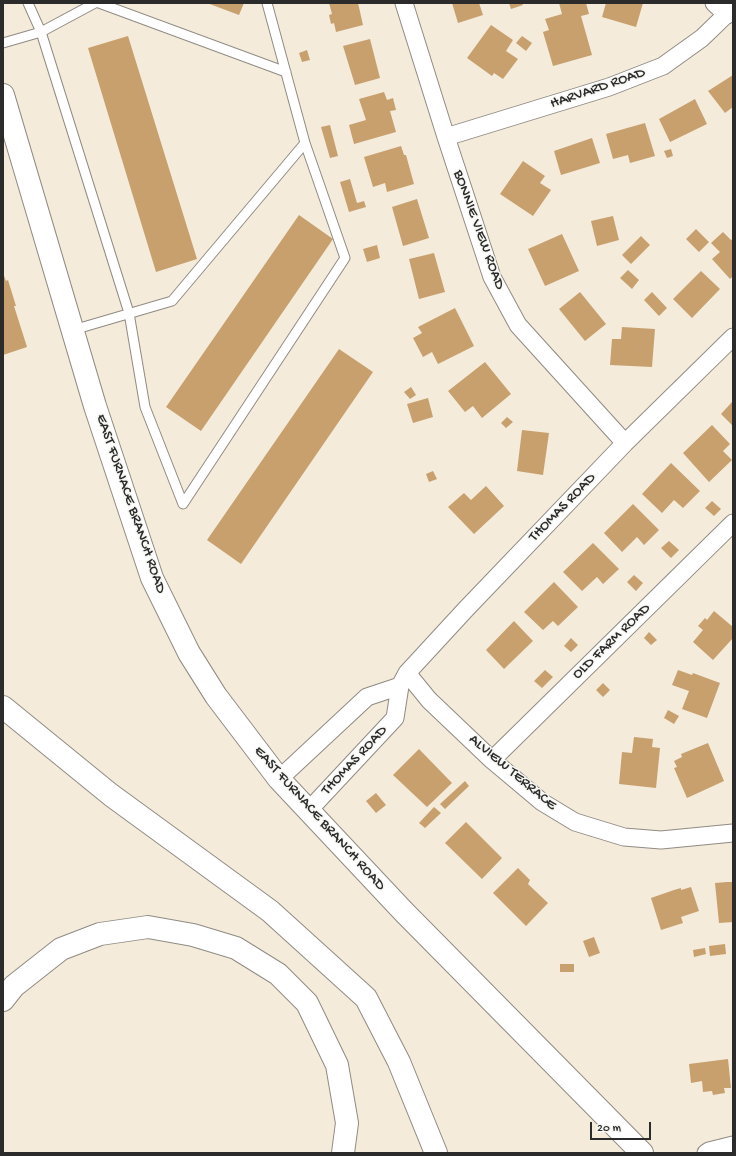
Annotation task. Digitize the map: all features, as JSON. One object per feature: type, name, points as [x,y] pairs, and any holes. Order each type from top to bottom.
[{"type":"main road","name":"EAST FURNACE BRANCH ROAD","points":[[3,95],[95,406],[152,578],[189,653],[216,696],[279,779],[403,911],[642,1153]]},
{"type":"main road","points":[[3,707],[111,795],[270,911],[366,998],[400,1062],[436,1153]]},
{"type":"main road","points":[[3,1000],[14,986],[61,949],[100,934],[148,928],[193,935],[236,948],[278,974],[307,1003],[337,1065],[347,1124],[342,1153]]},
{"type":"main road","points":[[422,1153],[425,1126]]},
{"type":"street","name":"BONNIE VIEW ROAD","points":[[404,3],[492,277],[518,325],[626,442]]},
{"type":"street","points":[[714,3],[730,12]]},
{"type":"street","name":"HARVARD ROAD","points":[[446,137],[609,87],[663,66],[702,38],[730,12]]},
{"type":"street","name":"THOMAS ROAD","points":[[279,779],[367,697],[403,680],[466,609],[626,442],[733,337]]},
{"type":"street","name":"OLD FARM ROAD","points":[[492,760],[733,523]]},
{"type":"street","name":"THOMAS ROAD","points":[[309,810],[395,718],[403,680]]},
{"type":"street","name":"ALVIEW TERRACE","points":[[403,680],[429,700],[492,760],[542,802],[575,822],[624,837],[661,840],[733,833]]},
{"type":"street","points":[[706,1153],[733,1145]]},
{"type":"lane","points":[[28,3],[41,32],[129,313],[145,407],[183,504],[344,258],[305,143],[267,3]]},
{"type":"lane","points":[[3,43],[41,32],[95,3]]},
{"type":"lane","points":[[99,3],[286,72]]},
{"type":"lane","points":[[73,330],[172,301],[305,143]]},
{"type":"building","points":[[207,3],[244,3],[239,15]]},
{"type":"building","points":[[329,3],[358,3],[363,25],[336,32],[334,23],[331,24],[329,15],[332,14]]},
{"type":"building","points":[[452,3],[479,3],[483,15],[458,23]]},
{"type":"building","points":[[509,3],[522,3],[523,5],[511,9]]},
{"type":"building","points":[[559,3],[586,3],[589,14],[581,16],[592,55],[553,66],[543,32],[549,30],[545,19],[562,14]]},
{"type":"building","points":[[606,3],[643,3],[636,27],[602,17]]},
{"type":"building","points":[[491,25],[513,40],[506,51],[518,59],[503,79],[494,73],[492,76],[467,58]]},
{"type":"building","points":[[128,36],[197,259],[156,272],[88,48]]},
{"type":"building","points":[[522,36],[532,43],[526,51],[516,43]]},
{"type":"building","points":[[370,39],[380,78],[355,85],[343,46]]},
{"type":"building","points":[[307,50],[310,60],[302,62],[299,53]]},
{"type":"building","points":[[733,75],[733,107],[725,113],[708,91]]},
{"type":"building","points":[[384,92],[387,100],[393,98],[396,110],[390,111],[396,132],[354,144],[349,125],[366,120],[359,99]]},
{"type":"building","points":[[695,99],[707,124],[670,142],[659,119]]},
{"type":"building","points":[[645,123],[655,156],[630,163],[628,155],[613,159],[606,134]]},
{"type":"building","points":[[330,125],[338,156],[330,158],[321,127]]},
{"type":"building","points":[[592,138],[600,163],[561,175],[554,151]]},
{"type":"building","points":[[401,146],[404,155],[406,155],[414,184],[387,192],[385,183],[373,187],[364,157]]},
{"type":"building","points":[[671,149],[673,156],[667,158],[664,151]]},
{"type":"building","points":[[523,161],[545,176],[540,183],[551,190],[533,216],[500,194]]},
{"type":"building","points":[[350,179],[357,203],[364,201],[366,207],[349,212],[340,182]]},
{"type":"building","points":[[417,199],[429,238],[403,246],[392,207]]},
{"type":"building","points":[[299,215],[333,239],[201,431],[166,407]]},
{"type":"building","points":[[613,216],[619,240],[597,246],[591,221]]},
{"type":"building","points":[[696,229],[709,242],[699,252],[686,239]]},
{"type":"building","points":[[723,232],[731,240],[733,239],[733,276],[730,279],[712,259],[720,252],[711,243]]},
{"type":"building","points":[[562,234],[579,271],[545,286],[528,249]]},
{"type":"building","points":[[641,236],[650,245],[631,264],[622,255]]},
{"type":"building","points":[[377,245],[380,258],[367,262],[363,249]]},
{"type":"building","points":[[434,253],[445,292],[419,299],[409,259]]},
{"type":"building","points":[[628,270],[639,280],[632,289],[620,278]]},
{"type":"building","points":[[701,271],[720,289],[692,318],[673,299]]},
{"type":"building","points":[[3,273],[6,281],[8,280],[16,306],[14,306],[27,347],[3,355]]},
{"type":"building","points":[[580,292],[606,324],[585,341],[559,309]]},
{"type":"building","points":[[652,292],[667,308],[659,316],[644,300]]},
{"type":"building","points":[[455,308],[474,346],[438,364],[432,352],[423,357],[413,338],[422,333],[418,327]]},
{"type":"building","points":[[622,327],[655,329],[652,367],[610,365],[612,339],[621,339]]},
{"type":"building","points":[[339,349],[373,372],[241,564],[207,540]]},
{"type":"building","points":[[485,362],[511,394],[482,418],[473,406],[465,412],[448,391]]},
{"type":"building","points":[[411,387],[416,395],[410,399],[404,392]]},
{"type":"building","points":[[428,398],[433,417],[413,423],[407,404]]},
{"type":"building","points":[[732,402],[733,404],[733,426],[721,414]]},
{"type":"building","points":[[507,417],[513,422],[506,428],[501,423]]},
{"type":"building","points":[[712,425],[730,444],[723,451],[732,460],[709,482],[683,453]]},
{"type":"building","points":[[522,430],[549,433],[543,475],[517,471]]},
{"type":"building","points":[[671,463],[700,491],[683,508],[674,500],[662,513],[642,494]]},
{"type":"building","points":[[433,471],[437,479],[429,482],[426,474]]},
{"type":"building","points":[[486,486],[504,506],[474,534],[448,507],[464,493],[471,500]]},
{"type":"building","points":[[712,501],[721,509],[714,516],[705,508]]},
{"type":"building","points":[[633,504],[659,530],[644,545],[637,537],[622,552],[604,533]]},
{"type":"building","points":[[669,541],[679,550],[671,558],[661,548]]},
{"type":"building","points":[[593,543],[619,569],[603,584],[597,577],[582,591],[563,572]]},
{"type":"building","points":[[634,575],[643,583],[636,591],[627,582]]},
{"type":"building","points":[[554,582],[578,607],[558,626],[553,621],[543,630],[524,612]]},
{"type":"building","points":[[714,611],[733,627],[733,638],[713,660],[693,642],[703,630],[698,626],[705,618],[707,620]]},
{"type":"building","points":[[514,621],[533,641],[504,669],[486,650]]},
{"type":"building","points":[[649,632],[657,640],[651,645],[644,638]]},
{"type":"building","points":[[571,638],[578,645],[571,652],[564,646]]},
{"type":"building","points":[[545,670],[553,677],[542,688],[534,681]]},
{"type":"building","points":[[678,670],[692,675],[693,673],[720,683],[707,718],[682,709],[689,691],[672,685]]},
{"type":"building","points":[[603,683],[610,690],[603,697],[596,690]]},
{"type":"building","points":[[668,710],[679,716],[674,724],[664,718]]},
{"type":"building","points":[[634,737],[653,739],[652,747],[660,748],[656,788],[619,784],[622,752],[632,753]]},
{"type":"building","points":[[708,743],[724,781],[687,798],[674,768],[677,767],[674,761],[682,757],[681,754]]},
{"type":"building","points":[[419,749],[452,783],[427,807],[393,775]]},
{"type":"building","points":[[465,781],[469,786],[445,809],[440,804]]},
{"type":"building","points":[[376,793],[386,805],[376,813],[366,801]]},
{"type":"building","points":[[434,807],[441,813],[425,828],[419,823]]},
{"type":"building","points":[[466,822],[502,858],[482,879],[445,843]]},
{"type":"building","points":[[518,868],[530,880],[528,884],[548,903],[526,926],[493,893]]},
{"type":"building","points":[[733,882],[733,922],[719,923],[715,883]]},
{"type":"building","points":[[691,887],[699,911],[681,917],[683,923],[661,930],[651,898],[681,888],[681,890]]},
{"type":"building","points":[[594,937],[600,953],[589,957],[583,941]]},
{"type":"building","points":[[725,944],[726,954],[710,956],[709,946]]},
{"type":"building","points":[[705,948],[706,954],[694,957],[693,950]]},
{"type":"building","points":[[560,964],[574,964],[574,972],[560,972]]},
{"type":"building","points":[[728,1059],[731,1088],[724,1088],[725,1093],[713,1095],[712,1091],[703,1092],[702,1081],[691,1083],[689,1064]]}]
